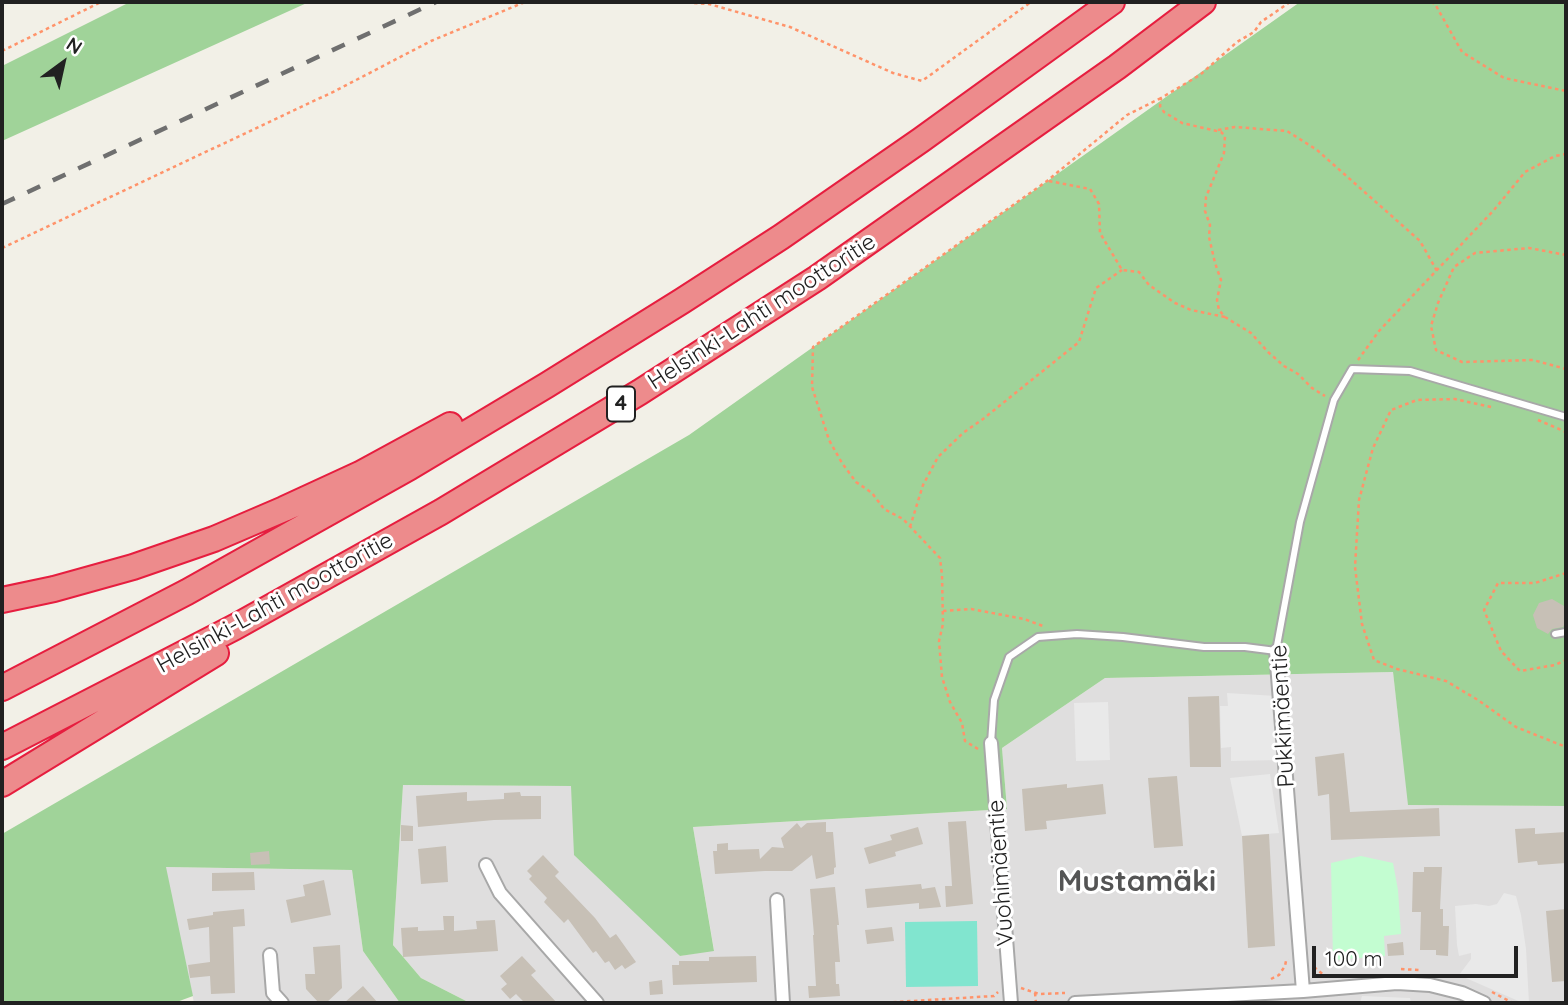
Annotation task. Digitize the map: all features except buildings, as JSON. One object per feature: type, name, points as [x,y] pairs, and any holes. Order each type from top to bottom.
[{"type":"highway","name":"4","points":[[2,688],[187,592],[410,467],[547,385],[781,237],[1112,2]]},
{"type":"highway","name":"Helsinki-Lahti moottoritie","points":[[2,747],[235,626],[441,512],[640,392],[817,278],[1203,2]]},
{"type":"highway","points":[[2,600],[133,567],[214,539],[360,474],[493,401],[547,385]]},
{"type":"highway","points":[[2,784],[249,634],[441,512]]},
{"type":"street","name":"Pukkimäentie","points":[[1276,651],[1303,991]]},
{"type":"street","name":"Vuohimäentie","points":[[991,748],[1011,1003]]},
{"type":"street","points":[[486,865],[500,892],[597,1003]]},
{"type":"street","points":[[777,900],[783,1003]]},
{"type":"street","points":[[270,955],[273,993],[282,1003]]},
{"type":"street","points":[[1074,1003],[1303,991],[1397,983],[1430,985],[1462,993],[1484,1003]]},
{"type":"lane","name":"Pukkimäentie","points":[[1276,651],[1300,522],[1333,404],[1352,369]]},
{"type":"lane","points":[[1352,369],[1410,371],[1566,417]]},
{"type":"lane","points":[[1555,634],[1566,632]]},
{"type":"lane","points":[[991,748],[994,700],[1009,657],[1038,637],[1088,635],[1204,647],[1245,647],[1276,651]]},
{"type":"path","points":[[2,51],[101,2]]},
{"type":"path","points":[[2,248],[335,91],[431,41],[525,2]]},
{"type":"path","points":[[680,2],[709,4],[790,27],[893,73],[922,81],[1031,2]]},
{"type":"path","points":[[991,748],[983,753],[965,741],[962,723],[950,702],[942,677],[939,641],[943,624],[940,558],[903,519],[884,509],[872,493],[856,482],[835,452],[812,387],[813,347],[1047,181],[1127,115],[1200,75],[1237,42],[1258,29],[1261,22],[1290,2]]},
{"type":"path","points":[[1431,2],[1462,52],[1504,78],[1566,91]]},
{"type":"path","points":[[1161,98],[1160,106],[1170,117],[1195,127],[1221,132],[1225,136],[1224,153],[1206,197],[1205,211],[1221,280],[1217,300],[1219,310],[1225,317],[1251,333],[1276,359],[1333,404]]},
{"type":"path","points":[[1215,130],[1235,127],[1287,131],[1317,150],[1420,241],[1437,271]]},
{"type":"path","points":[[1352,369],[1379,331],[1494,210],[1524,172],[1555,156],[1566,154]]},
{"type":"path","points":[[1047,181],[1090,189],[1099,204],[1100,233],[1122,270]]},
{"type":"path","points":[[1566,255],[1529,248],[1475,253],[1454,267],[1437,303],[1431,326],[1436,349],[1462,362],[1533,360],[1566,369]]},
{"type":"path","points":[[910,527],[923,485],[938,457],[963,433],[1079,342],[1096,288],[1122,270],[1139,272],[1149,285],[1175,303],[1191,310],[1225,317]]},
{"type":"path","points":[[1495,407],[1455,399],[1417,400],[1391,410],[1373,448],[1359,500],[1355,567],[1362,624],[1374,660],[1397,669],[1446,681],[1516,727],[1566,747]]},
{"type":"path","points":[[1539,421],[1566,432]]},
{"type":"path","points":[[1566,573],[1535,583],[1498,583],[1484,610],[1501,651],[1520,671],[1555,665],[1566,660]]},
{"type":"path","points":[[943,611],[971,609],[1024,619],[1043,626],[1053,636]]},
{"type":"path","points":[[1035,993],[1036,1003]]},
{"type":"path","points":[[988,996],[989,1003]]},
{"type":"shaded area","points":[[1393,672],[1409,805],[1566,806],[1566,1003],[470,1003],[421,978],[393,945],[403,785],[571,786],[680,956],[714,950],[693,827],[1007,809],[1002,748],[1105,678]]},
{"type":"shaded area","points":[[1227,693],[1276,696],[1280,760],[1231,761],[1231,747],[1221,748],[1220,706],[1228,706]]},
{"type":"shaded area","points":[[1108,702],[1110,760],[1076,761],[1074,703]]},
{"type":"shaded area","points":[[1270,774],[1279,833],[1242,836],[1230,778]]},
{"type":"shaded area","points":[[165,867],[352,870],[363,951],[400,1003],[194,1003]]},
{"type":"shaded area","points":[[1504,893],[1516,896],[1521,915],[1529,1003],[1523,1003],[1459,975],[1471,959],[1471,953],[1459,956],[1455,906],[1497,904]]},
{"type":"shaded area","points":[[977,921],[978,986],[906,987],[905,922]]},
{"type":"shaded area","points":[[1362,996],[1410,998],[1411,1003],[1360,1003]]},
{"type":"green space","points":[[130,2],[309,2],[2,141],[2,66]]},
{"type":"green space","points":[[1300,2],[1566,2],[1566,806],[1408,805],[1393,672],[1105,678],[1002,748],[1007,809],[693,827],[714,951],[680,956],[574,855],[571,786],[403,785],[393,945],[421,978],[470,1003],[400,1003],[363,951],[352,870],[166,867],[193,996],[174,1003],[2,1003],[2,834],[689,435]]},
{"type":"green space","points":[[1361,856],[1393,863],[1401,934],[1384,936],[1385,956],[1333,960],[1331,863]]},
{"type":"railway","points":[[2,204],[436,2]]},
{"type":"district","name":"Mustamäki","points":[[1137,882]]}]
